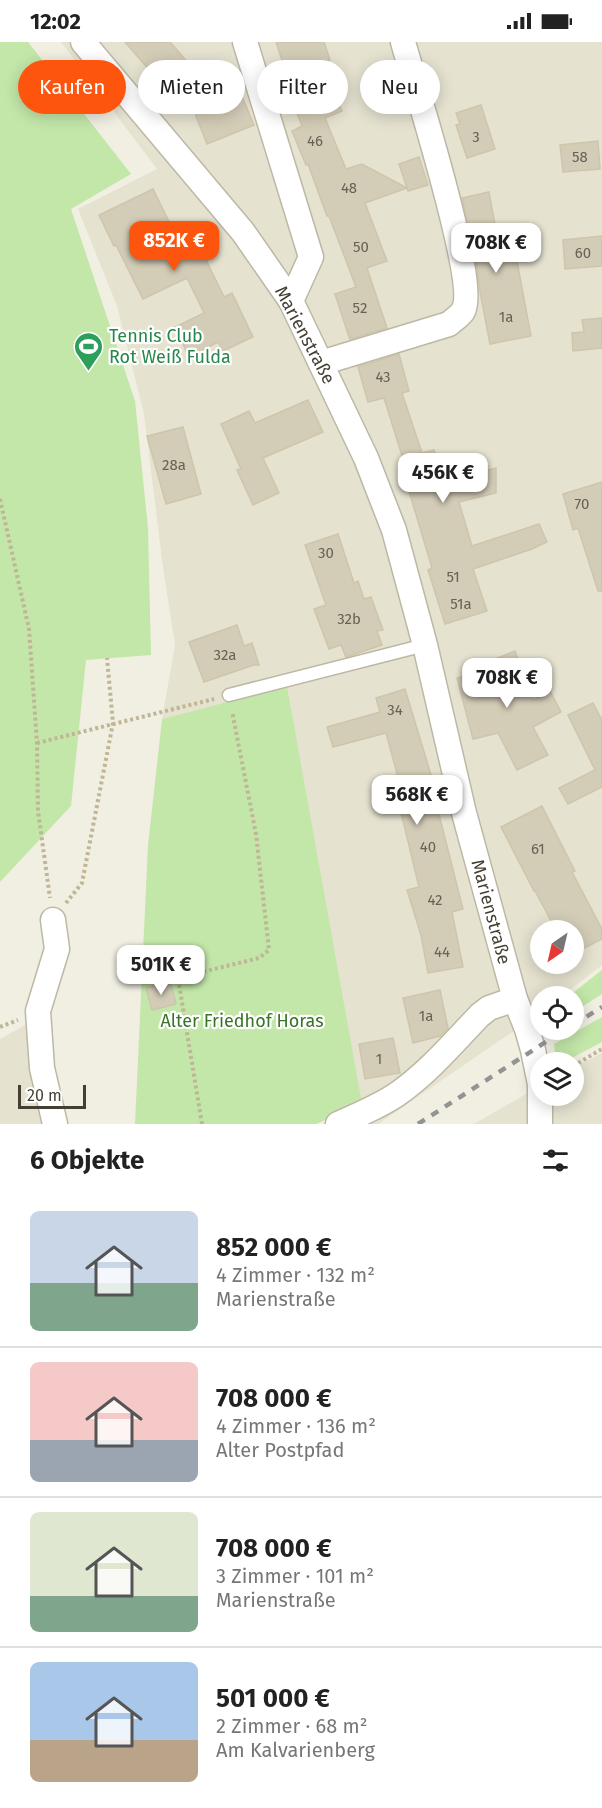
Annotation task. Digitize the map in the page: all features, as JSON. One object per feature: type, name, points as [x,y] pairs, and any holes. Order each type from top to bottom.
[{"type":"street","name":"Marienstraße","points":[[84,42],[243,232],[291,301],[366,458],[394,530],[464,813],[515,999],[533,1050],[547,1124]]},
{"type":"street","points":[[245,42],[311,257],[291,301]]},
{"type":"street","points":[[321,363],[449,324],[463,311],[466,296],[458,239],[403,42]]},
{"type":"street","points":[[52,920],[57,949],[38,1011],[42,1068],[55,1124]]},
{"type":"street","points":[[338,1124],[396,1095],[420,1077],[480,1015],[489,1008],[515,999]]},
{"type":"lane","points":[[229,695],[424,645]]},
{"type":"path","points":[[0,499],[29,629],[37,743],[38,812],[52,920]]},
{"type":"path","points":[[52,920],[82,883],[113,723],[107,658]]},
{"type":"path","points":[[37,743],[229,695],[256,834],[269,950],[259,958],[178,978],[202,1124]]},
{"type":"path","points":[[584,1060],[602,1049]]},
{"type":"shaded area","points":[[61,42],[602,42],[602,965],[575,986],[530,986],[530,1020],[378,1124],[363,1124],[287,686],[162,719],[175,645],[144,414],[117,306],[78,209],[157,169],[115,114],[126,114],[126,60],[75,60]]},
{"type":"shaded area","points":[[29,1023],[44,1124],[0,1124],[0,1039]]},
{"type":"shaded area","points":[[602,1053],[602,1124],[474,1124],[530,1092],[530,1106],[584,1106],[584,1062]]},
{"type":"green space","points":[[0,42],[28,42],[42,60],[18,60],[18,114],[84,114],[131,174],[71,209],[135,401],[148,528],[151,655],[86,660],[71,806],[0,882]]},
{"type":"green space","name":"Alter Friedhof Horas","points":[[287,686],[362,1104],[316,1124],[135,1124],[148,845],[162,719]]},
{"type":"green space","points":[[602,970],[602,994],[584,1006],[584,986],[582,986]]},
{"type":"green space","points":[[602,1017],[602,1042],[583,1052],[555,1052],[554,1044],[561,1040],[584,1040],[584,1027]]},
{"type":"building","points":[[125,42],[170,42],[186,60],[141,60]]},
{"type":"building","points":[[276,42],[324,42],[330,60],[282,60]]},
{"type":"building","points":[[245,104],[254,125],[207,144],[195,114],[245,114]]},
{"type":"building","points":[[481,105],[495,149],[467,158],[456,125],[460,124],[456,113]]},
{"type":"building","points":[[297,114],[335,114],[325,118],[346,169],[362,164],[407,188],[365,203],[387,261],[367,268],[387,328],[350,339],[335,294],[356,287],[308,164],[306,165],[292,131],[302,126]]},
{"type":"building","points":[[598,141],[600,169],[563,172],[560,145]]},
{"type":"building","points":[[419,157],[428,185],[408,191],[399,164]]},
{"type":"building","points":[[153,189],[180,244],[195,237],[224,297],[232,293],[253,337],[223,351],[218,342],[189,357],[175,327],[204,313],[187,278],[143,299],[99,215]]},
{"type":"building","points":[[489,192],[498,241],[513,240],[531,336],[490,344],[476,260],[462,198]]},
{"type":"building","points":[[602,236],[602,266],[565,269],[563,240]]},
{"type":"building","points":[[602,318],[602,348],[573,351],[572,333],[584,332],[582,320]]},
{"type":"building","points":[[399,354],[409,391],[402,393],[422,453],[434,450],[445,482],[496,468],[496,493],[459,502],[472,546],[539,524],[547,542],[473,569],[487,611],[445,624],[428,570],[432,568],[400,461],[403,459],[384,398],[368,402],[358,367]]},
{"type":"building","points":[[308,400],[323,432],[263,458],[279,493],[253,505],[237,470],[241,469],[221,424],[249,411],[255,423]]},
{"type":"building","points":[[183,427],[201,494],[166,504],[147,436]]},
{"type":"building","points":[[602,482],[602,591],[598,591],[578,528],[573,530],[563,494]]},
{"type":"building","points":[[338,534],[354,583],[358,581],[364,599],[371,597],[383,630],[377,631],[382,645],[346,657],[341,645],[329,649],[314,609],[326,605],[305,545]]},
{"type":"building","points":[[237,625],[244,646],[252,643],[259,665],[204,682],[189,642]]},
{"type":"building","points":[[515,651],[533,700],[550,691],[561,712],[533,727],[548,755],[517,770],[498,733],[473,739],[457,678],[492,669],[490,661]]},
{"type":"building","points":[[405,689],[438,798],[435,799],[463,909],[452,912],[463,967],[428,973],[421,935],[407,890],[419,887],[399,804],[405,803],[386,733],[333,747],[327,727],[380,712],[376,698]]},
{"type":"building","points":[[593,703],[602,720],[602,787],[568,804],[559,788],[595,770],[568,715]]},
{"type":"building","points":[[542,806],[575,871],[572,872],[602,929],[602,939],[584,948],[584,920],[551,920],[501,827]]},
{"type":"building","points":[[170,981],[176,1004],[152,1010],[146,988]]},
{"type":"building","points":[[440,990],[448,1028],[440,1036],[413,1043],[403,998]]},
{"type":"building","points":[[393,1038],[400,1073],[365,1079],[359,1044]]},
{"type":"railway","points":[[584,1018],[602,1007]]},
{"type":"railway","points":[[418,1124],[549,1040]]},
{"type":"place","name":"Tennis Club Rot Weiß Fulda","points":[[88,372]]}]
